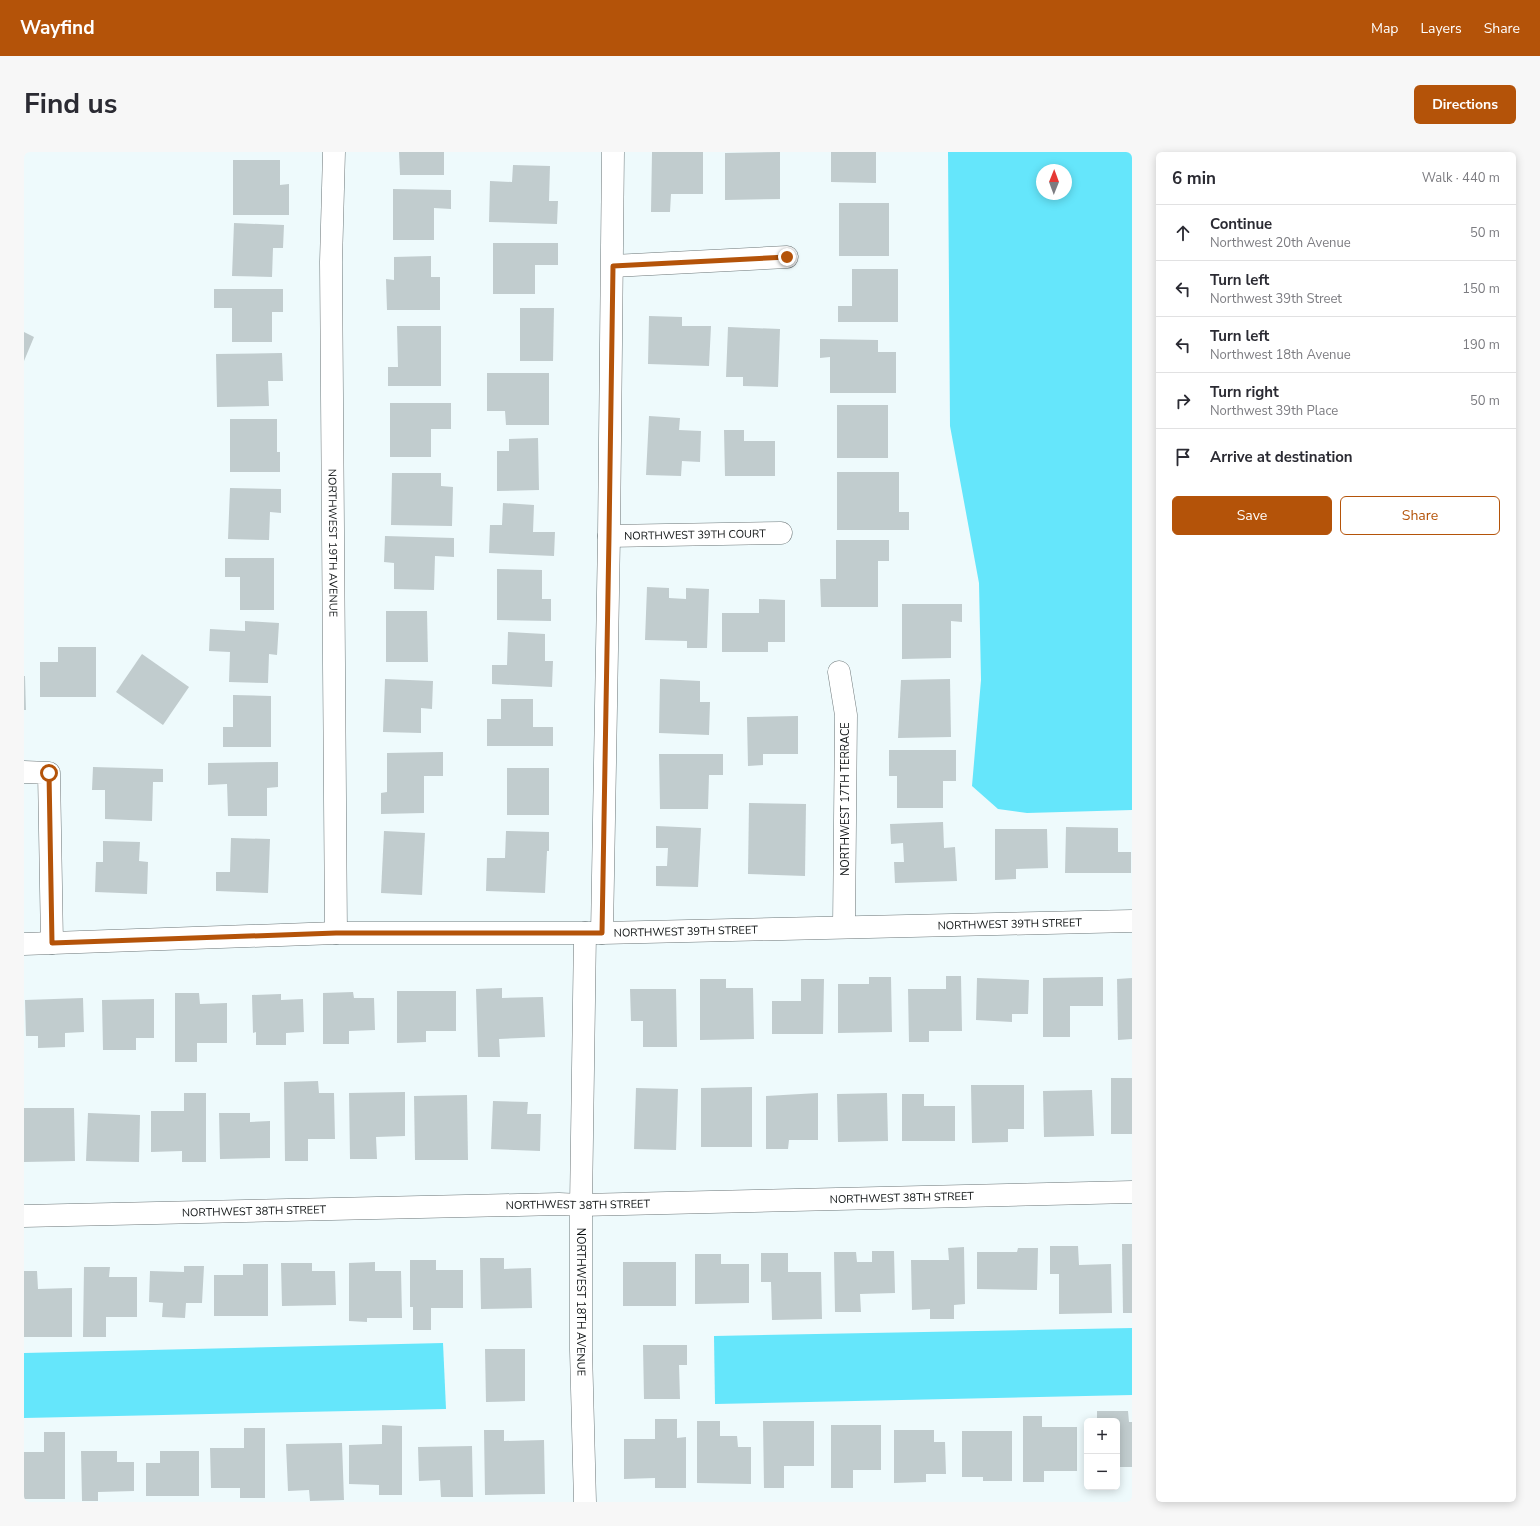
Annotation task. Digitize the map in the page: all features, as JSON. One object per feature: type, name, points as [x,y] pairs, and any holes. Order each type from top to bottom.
[{"type":"street","name":"NORTHWEST 19TH AVENUE","points":[[334,152],[331,270],[336,933]]},
{"type":"street","name":"NORTHWEST 18TH AVENUE","points":[[586,1502],[581,1350],[581,1205],[609,536],[613,152]]},
{"type":"street","points":[[613,266],[787,257]]},
{"type":"street","name":"NORTHWEST 39TH COURT","points":[[609,536],[781,533]]},
{"type":"street","name":"NORTHWEST 17TH TERRACE","points":[[839,672],[846,715],[844,927]]},
{"type":"street","points":[[24,772],[49,773],[52,943]]},
{"type":"street","name":"NORTHWEST 39TH STREET","points":[[24,944],[336,933],[593,933],[1132,921]]},
{"type":"street","name":"NORTHWEST 38TH STREET","points":[[24,1216],[1132,1192]]},
{"type":"water","points":[[948,152],[1132,152],[1132,810],[1027,813],[998,809],[972,786],[981,680],[979,583],[950,426]]},
{"type":"water","points":[[1132,1328],[1132,1395],[715,1404],[714,1336]]},
{"type":"water","points":[[443,1343],[446,1409],[24,1418],[24,1353]]},
{"type":"building","points":[[399,152],[444,152],[444,175],[400,175]]},
{"type":"building","points":[[652,152],[703,152],[703,194],[671,194],[670,212],[651,212]]},
{"type":"building","points":[[780,152],[780,199],[725,200],[725,153]]},
{"type":"building","points":[[831,152],[876,152],[876,183],[831,182]]},
{"type":"building","points":[[233,160],[280,160],[280,185],[289,184],[289,215],[233,215]]},
{"type":"building","points":[[513,165],[550,166],[549,201],[558,201],[557,224],[489,222],[490,181],[512,182]]},
{"type":"building","points":[[393,189],[451,190],[451,209],[434,208],[434,240],[393,240]]},
{"type":"building","points":[[839,203],[889,203],[889,256],[839,256]]},
{"type":"building","points":[[234,223],[284,225],[283,248],[273,248],[272,277],[232,276]]},
{"type":"building","points":[[493,243],[558,243],[558,265],[535,265],[535,294],[493,294]]},
{"type":"building","points":[[431,256],[431,277],[440,277],[440,310],[387,310],[386,279],[394,280],[394,257]]},
{"type":"building","points":[[852,269],[898,269],[898,322],[838,322],[838,306],[852,306]]},
{"type":"building","points":[[214,289],[283,289],[283,312],[272,312],[272,342],[232,342],[232,308],[214,308]]},
{"type":"building","points":[[520,308],[554,308],[553,361],[520,361]]},
{"type":"building","points":[[649,316],[682,317],[682,326],[711,326],[709,366],[648,364]]},
{"type":"building","points":[[397,326],[441,326],[441,386],[388,386],[388,367],[398,367]]},
{"type":"building","points":[[728,327],[780,329],[778,387],[743,386],[743,377],[726,377]]},
{"type":"building","points":[[24,332],[34,337],[24,361]]},
{"type":"building","points":[[820,339],[878,340],[878,352],[896,352],[896,393],[830,393],[830,357],[820,358]]},
{"type":"building","points":[[282,353],[283,381],[268,381],[269,406],[217,407],[216,354]]},
{"type":"building","points":[[487,373],[549,373],[549,425],[506,425],[505,411],[487,411]]},
{"type":"building","points":[[390,403],[451,403],[451,429],[431,429],[431,457],[390,457]]},
{"type":"building","points":[[837,405],[888,405],[888,458],[837,458]]},
{"type":"building","points":[[649,416],[680,418],[679,430],[701,431],[700,462],[682,461],[681,476],[646,475]]},
{"type":"building","points":[[230,419],[277,419],[277,452],[280,452],[280,472],[230,472]]},
{"type":"building","points":[[724,430],[744,430],[744,441],[775,441],[775,476],[725,476]]},
{"type":"building","points":[[538,438],[539,490],[497,491],[497,451],[509,451],[509,439]]},
{"type":"building","points":[[837,472],[899,472],[899,512],[909,512],[909,530],[837,530]]},
{"type":"building","points":[[392,473],[441,473],[441,486],[453,487],[452,526],[391,525]]},
{"type":"building","points":[[230,488],[281,489],[281,513],[270,512],[269,540],[228,539]]},
{"type":"building","points":[[503,503],[534,505],[533,532],[555,532],[554,556],[489,553],[490,525],[502,525]]},
{"type":"building","points":[[385,536],[454,538],[454,557],[435,556],[434,590],[394,589],[394,563],[384,562]]},
{"type":"building","points":[[836,540],[889,540],[889,561],[878,561],[878,607],[821,607],[820,579],[836,579]]},
{"type":"building","points":[[225,558],[274,558],[274,610],[240,610],[240,577],[225,577]]},
{"type":"building","points":[[497,569],[542,570],[542,599],[551,599],[551,621],[497,620]]},
{"type":"building","points":[[647,587],[669,588],[669,598],[686,599],[686,588],[709,589],[707,648],[687,648],[687,641],[645,640]]},
{"type":"building","points":[[759,599],[785,600],[785,642],[768,642],[768,652],[722,652],[722,613],[759,613]]},
{"type":"building","points":[[902,604],[962,604],[962,622],[951,621],[951,658],[902,659]]},
{"type":"building","points":[[386,611],[427,611],[428,662],[386,662]]},
{"type":"building","points":[[245,621],[279,623],[277,655],[269,654],[268,683],[229,682],[230,652],[209,651],[210,629],[245,631]]},
{"type":"building","points":[[508,632],[545,634],[545,661],[553,661],[552,687],[492,684],[492,665],[507,665]]},
{"type":"building","points":[[58,647],[96,647],[96,697],[40,697],[40,662],[58,662]]},
{"type":"building","points":[[142,654],[189,687],[163,725],[116,692]]},
{"type":"building","points":[[25,676],[26,710],[24,710]]},
{"type":"building","points":[[385,679],[433,681],[432,709],[421,708],[421,733],[383,732]]},
{"type":"building","points":[[660,679],[700,681],[700,702],[710,702],[709,735],[659,733]]},
{"type":"building","points":[[950,679],[951,737],[898,738],[901,680]]},
{"type":"building","points":[[233,695],[271,696],[271,747],[223,747],[223,727],[233,727]]},
{"type":"building","points":[[501,699],[533,699],[533,727],[553,727],[553,746],[487,746],[487,719],[501,719]]},
{"type":"building","points":[[798,716],[798,754],[763,754],[763,765],[748,766],[747,717]]},
{"type":"building","points":[[889,750],[956,750],[956,781],[943,781],[943,808],[897,808],[897,776],[889,776]]},
{"type":"building","points":[[443,752],[443,776],[424,776],[424,813],[381,814],[381,793],[387,792],[387,753]]},
{"type":"building","points":[[659,754],[723,754],[723,775],[709,775],[708,809],[660,809]]},
{"type":"building","points":[[278,762],[278,787],[267,788],[267,816],[228,816],[227,784],[208,785],[208,763]]},
{"type":"building","points":[[93,767],[163,769],[163,782],[153,782],[152,821],[105,819],[105,790],[92,790]]},
{"type":"building","points":[[507,768],[549,768],[549,815],[507,815]]},
{"type":"building","points":[[749,803],[806,804],[805,876],[748,874]]},
{"type":"building","points":[[943,822],[944,848],[955,847],[957,881],[895,883],[894,862],[904,862],[903,843],[891,844],[890,824]]},
{"type":"building","points":[[656,826],[701,828],[698,887],[656,886],[656,866],[667,866],[668,848],[656,848]]},
{"type":"building","points":[[1066,827],[1118,828],[1118,852],[1131,852],[1131,873],[1065,873]]},
{"type":"building","points":[[995,829],[1047,829],[1048,868],[1016,869],[1016,879],[995,880]]},
{"type":"building","points":[[384,831],[425,833],[422,895],[381,893]]},
{"type":"building","points":[[506,831],[549,832],[549,851],[547,851],[545,893],[486,891],[487,858],[505,858]]},
{"type":"building","points":[[231,838],[270,839],[268,893],[216,891],[216,872],[230,872]]},
{"type":"building","points":[[103,841],[140,842],[139,861],[148,862],[147,894],[95,892],[96,862],[103,862]]},
{"type":"building","points":[[946,976],[961,976],[962,1031],[929,1031],[929,1042],[909,1042],[908,989],[946,989]]},
{"type":"building","points":[[869,977],[891,977],[892,1032],[838,1033],[838,984],[869,984]]},
{"type":"building","points":[[1103,977],[1103,1006],[1070,1006],[1070,1037],[1043,1037],[1043,978]]},
{"type":"building","points":[[977,978],[1029,980],[1028,1014],[1012,1014],[1012,1022],[976,1020]]},
{"type":"building","points":[[1132,978],[1132,1039],[1118,1040],[1117,979]]},
{"type":"building","points":[[700,979],[726,979],[726,988],[753,988],[754,1039],[700,1040]]},
{"type":"building","points":[[801,979],[824,979],[823,1034],[772,1034],[772,1001],[801,1001]]},
{"type":"building","points":[[502,988],[502,998],[543,997],[545,1037],[499,1039],[500,1057],[478,1057],[476,989]]},
{"type":"building","points":[[630,989],[676,989],[677,1047],[643,1047],[643,1021],[631,1021]]},
{"type":"building","points":[[397,991],[456,991],[456,1031],[426,1031],[426,1042],[397,1043]]},
{"type":"building","points":[[353,992],[354,998],[374,998],[375,1030],[349,1031],[349,1044],[323,1044],[323,993]]},
{"type":"building","points":[[175,993],[199,993],[200,1004],[227,1003],[227,1043],[197,1043],[197,1062],[175,1062]]},
{"type":"building","points":[[281,994],[281,1000],[303,999],[304,1032],[286,1033],[286,1045],[256,1045],[256,1032],[253,1033],[252,995]]},
{"type":"building","points":[[83,998],[84,1032],[65,1033],[65,1047],[38,1048],[38,1036],[26,1036],[25,1000]]},
{"type":"building","points":[[154,999],[154,1038],[136,1038],[136,1050],[103,1050],[102,1000]]},
{"type":"building","points":[[1111,1078],[1132,1078],[1132,1134],[1111,1134]]},
{"type":"building","points":[[318,1081],[319,1093],[334,1093],[335,1139],[308,1139],[308,1161],[285,1161],[284,1082]]},
{"type":"building","points":[[971,1085],[1024,1085],[1024,1129],[1008,1129],[1008,1142],[972,1143]]},
{"type":"building","points":[[752,1087],[752,1147],[701,1147],[701,1088]]},
{"type":"building","points":[[636,1088],[678,1089],[676,1150],[634,1149]]},
{"type":"building","points":[[1092,1090],[1094,1136],[1044,1137],[1043,1091]]},
{"type":"building","points":[[405,1092],[405,1136],[376,1137],[377,1159],[350,1159],[349,1093]]},
{"type":"building","points":[[184,1093],[206,1093],[206,1162],[182,1162],[182,1151],[151,1152],[151,1111],[184,1111]]},
{"type":"building","points":[[818,1093],[818,1140],[789,1140],[788,1149],[766,1149],[766,1096]]},
{"type":"building","points":[[887,1093],[888,1141],[838,1142],[837,1094]]},
{"type":"building","points":[[902,1094],[924,1094],[924,1106],[955,1106],[955,1141],[902,1141]]},
{"type":"building","points":[[467,1095],[468,1160],[415,1160],[414,1096]]},
{"type":"building","points":[[493,1101],[528,1102],[527,1114],[541,1114],[540,1151],[491,1149]]},
{"type":"building","points":[[24,1108],[74,1108],[75,1161],[24,1162]]},
{"type":"building","points":[[88,1113],[140,1115],[139,1162],[86,1161]]},
{"type":"building","points":[[219,1113],[250,1113],[250,1122],[270,1121],[270,1158],[220,1159]]},
{"type":"building","points":[[1122,1244],[1132,1244],[1132,1313],[1123,1313]]},
{"type":"building","points":[[1050,1246],[1078,1246],[1079,1265],[1111,1264],[1112,1313],[1059,1314],[1059,1274],[1050,1274]]},
{"type":"building","points":[[964,1247],[965,1304],[954,1305],[954,1319],[930,1319],[930,1309],[912,1310],[911,1260],[949,1260],[948,1248]]},
{"type":"building","points":[[1018,1248],[1038,1248],[1037,1290],[977,1289],[977,1252],[1017,1252]]},
{"type":"building","points":[[872,1251],[894,1251],[895,1293],[860,1294],[861,1312],[835,1312],[834,1252],[856,1252],[857,1262],[872,1262]]},
{"type":"building","points":[[761,1253],[788,1253],[788,1272],[821,1272],[822,1319],[772,1320],[771,1282],[761,1282]]},
{"type":"building","points":[[695,1254],[721,1254],[721,1264],[749,1264],[749,1303],[695,1304]]},
{"type":"building","points":[[480,1258],[504,1258],[504,1269],[531,1268],[532,1308],[481,1309]]},
{"type":"building","points":[[410,1260],[436,1260],[436,1270],[463,1270],[463,1308],[431,1308],[431,1330],[413,1330],[413,1307],[410,1307]]},
{"type":"building","points":[[375,1262],[375,1271],[401,1271],[402,1318],[367,1318],[367,1322],[349,1321],[349,1263]]},
{"type":"building","points":[[623,1262],[676,1262],[676,1306],[623,1306]]},
{"type":"building","points":[[281,1263],[312,1263],[312,1271],[335,1271],[336,1305],[282,1306]]},
{"type":"building","points":[[243,1264],[268,1264],[268,1316],[214,1316],[214,1275],[243,1275]]},
{"type":"building","points":[[184,1266],[204,1266],[202,1303],[186,1303],[185,1318],[162,1317],[163,1303],[149,1302],[150,1271],[184,1272]]},
{"type":"building","points":[[84,1267],[110,1267],[109,1277],[137,1277],[137,1317],[106,1317],[106,1337],[83,1337]]},
{"type":"building","points":[[24,1271],[37,1271],[38,1289],[72,1288],[72,1337],[24,1337]]},
{"type":"building","points":[[643,1345],[687,1345],[687,1365],[679,1365],[680,1399],[644,1399]]},
{"type":"building","points":[[485,1349],[525,1349],[525,1401],[486,1402]]},
{"type":"building","points":[[1097,1411],[1128,1411],[1129,1422],[1132,1422],[1132,1467],[1120,1467],[1120,1418],[1097,1418]]},
{"type":"building","points":[[1023,1416],[1042,1416],[1042,1427],[1077,1427],[1077,1471],[1044,1471],[1044,1482],[1023,1482]]},
{"type":"building","points":[[655,1419],[677,1419],[677,1438],[686,1437],[686,1488],[655,1488],[655,1478],[624,1479],[624,1439],[655,1439]]},
{"type":"building","points":[[697,1421],[720,1421],[720,1436],[737,1436],[738,1447],[751,1447],[751,1484],[697,1483]]},
{"type":"building","points":[[763,1421],[814,1421],[814,1466],[784,1466],[784,1488],[764,1488]]},
{"type":"building","points":[[382,1425],[402,1426],[402,1495],[379,1495],[379,1485],[349,1484],[349,1445],[382,1444]]},
{"type":"building","points":[[831,1425],[881,1425],[881,1470],[853,1470],[853,1488],[831,1488]]},
{"type":"building","points":[[244,1428],[265,1428],[265,1498],[240,1498],[240,1488],[211,1488],[210,1448],[244,1448]]},
{"type":"building","points":[[484,1430],[504,1430],[504,1441],[544,1440],[545,1494],[485,1495]]},
{"type":"building","points":[[894,1430],[934,1430],[934,1442],[945,1442],[946,1474],[926,1474],[926,1482],[894,1483]]},
{"type":"building","points":[[962,1431],[1012,1431],[1012,1481],[983,1481],[983,1477],[962,1477]]},
{"type":"building","points":[[44,1432],[65,1432],[65,1499],[24,1499],[24,1452],[44,1452]]},
{"type":"building","points":[[342,1443],[344,1500],[310,1501],[309,1490],[288,1491],[286,1444]]},
{"type":"building","points":[[472,1446],[473,1497],[441,1497],[440,1480],[419,1481],[418,1447]]},
{"type":"building","points":[[81,1451],[117,1451],[117,1462],[134,1462],[134,1491],[98,1492],[98,1501],[82,1501]]},
{"type":"building","points":[[160,1451],[199,1451],[199,1496],[146,1496],[146,1463],[160,1463]]},
{"type":"route","points":[[49,773],[52,943],[336,933],[602,933],[613,266],[787,257]]}]
